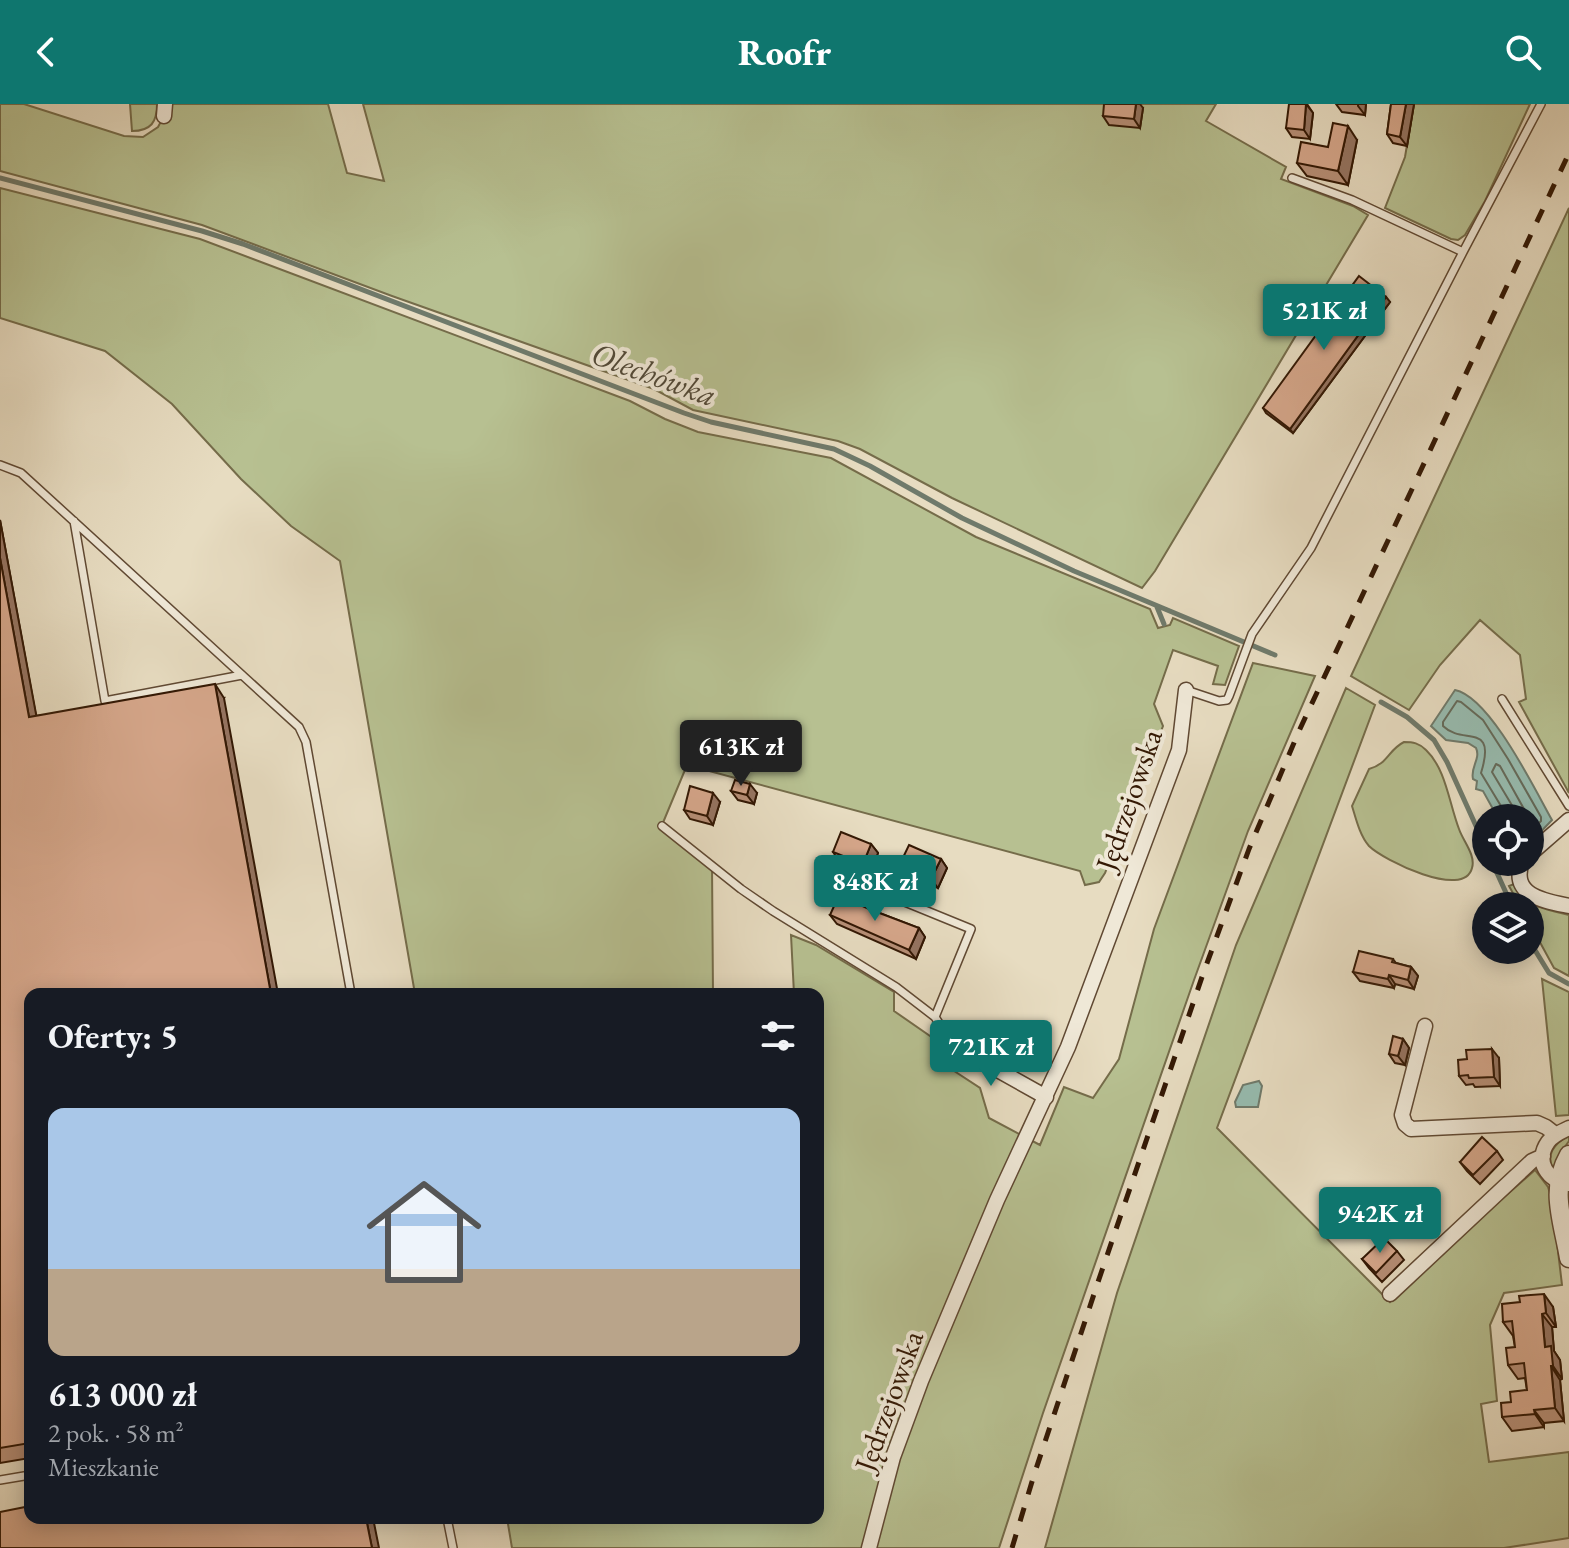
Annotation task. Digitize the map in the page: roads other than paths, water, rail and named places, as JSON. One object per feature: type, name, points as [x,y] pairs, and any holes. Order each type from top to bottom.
[{"type":"street","name":"Jędrzejowska","points":[[869,1548],[893,1457],[921,1381],[997,1200],[1068,1047],[1179,750],[1186,690]]},
{"type":"street","points":[[1544,842],[1569,820]]},
{"type":"street","points":[[1520,876],[1529,893],[1569,906]]},
{"type":"street","points":[[1425,1026],[1402,1115],[1411,1129],[1537,1123],[1562,1131]]},
{"type":"street","points":[[953,1045],[1046,1097]]},
{"type":"street","points":[[1562,1131],[1547,1143],[1543,1156],[1544,1169],[1550,1177],[1564,1184]]},
{"type":"street","points":[[1569,1155],[1561,1170],[1564,1184],[1558,1202],[1566,1211],[1569,1258]]},
{"type":"street","points":[[1390,1294],[1532,1161],[1543,1156]]},
{"type":"lane","name":"Jędrzejowska","points":[[1186,690],[1219,701],[1227,700],[1252,634],[1311,548],[1541,104]]},
{"type":"lane","points":[[1292,178],[1352,200],[1463,252]]},
{"type":"lane","points":[[0,465],[21,473],[299,727],[306,742],[350,988]]},
{"type":"lane","points":[[73,521],[105,701],[242,675]]},
{"type":"lane","points":[[1502,699],[1569,806]]},
{"type":"lane","points":[[662,826],[741,889],[896,987],[935,1017],[953,1045]]},
{"type":"lane","points":[[873,889],[971,929],[935,1017]]},
{"type":"lane","points":[[0,1480],[24,1476]]},
{"type":"lane","points":[[448,1524],[453,1548]]},
{"type":"water","points":[[1455,690],[1468,696],[1510,746],[1543,804],[1490,804],[1483,791],[1476,789],[1477,781],[1473,779],[1476,748],[1468,743],[1446,740],[1431,726]]},
{"type":"water","points":[[1544,805],[1552,820],[1544,828]]},
{"type":"water","points":[[1259,1081],[1262,1086],[1258,1107],[1236,1107],[1235,1102],[1243,1085]]},
{"type":"waterway","name":"Olechówka","points":[[0,178],[243,244],[711,422],[834,449],[962,518],[1074,571],[1275,655]]},
{"type":"waterway","points":[[1157,607],[1164,624]]},
{"type":"waterway","name":"Olechówka","points":[[1381,702],[1407,717],[1434,740],[1472,817]]},
{"type":"waterway","name":"Olechówka","points":[[1498,876],[1506,892]]},
{"type":"waterway","name":"Olechówka","points":[[1543,964],[1549,973],[1569,984]]},
{"type":"railway","points":[[1012,1548],[1098,1282],[1249,849],[1299,731],[1569,153]]}]
